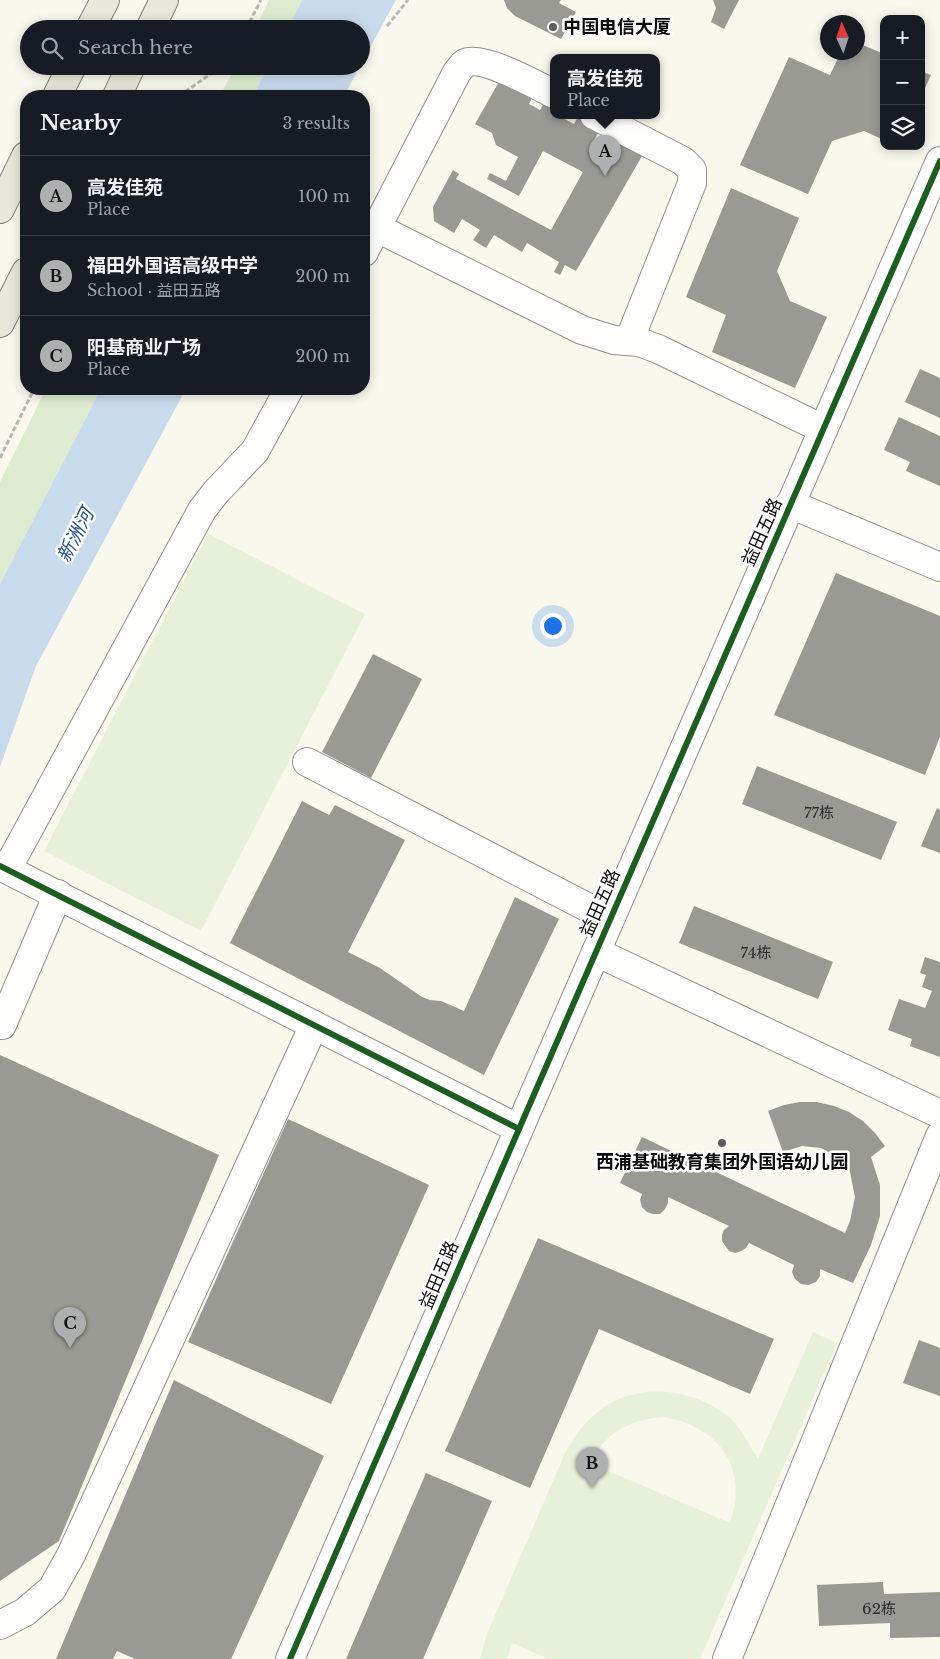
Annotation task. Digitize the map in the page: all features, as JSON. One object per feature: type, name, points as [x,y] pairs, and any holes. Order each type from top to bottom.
[{"type":"main road","points":[[95,20],[105,0]]},
{"type":"main road","points":[[154,20],[164,0]]},
{"type":"main road","points":[[59,90],[67,75]]},
{"type":"main road","points":[[120,90],[127,75]]},
{"type":"main road","points":[[0,209],[20,168]]},
{"type":"main road","points":[[0,323],[20,284]]},
{"type":"street","points":[[370,241],[457,72],[464,64],[472,62],[503,68],[550,92]]},
{"type":"street","points":[[602,119],[683,161],[692,170],[692,183],[629,341]]},
{"type":"street","name":"益田五路","points":[[290,1659],[518,1129],[940,161]]},
{"type":"street","points":[[377,228],[582,330],[614,340],[640,342],[658,348],[823,429]]},
{"type":"street","points":[[285,395],[255,451],[216,492],[202,510],[4,867],[518,1129]]},
{"type":"street","points":[[790,504],[940,567]]},
{"type":"street","points":[[307,762],[610,919]]},
{"type":"street","points":[[0,1026],[58,894]]},
{"type":"street","points":[[596,952],[940,1114]]},
{"type":"street","points":[[0,1626],[25,1612],[52,1589],[71,1554],[314,1025]]},
{"type":"street","points":[[727,1659],[940,1136]]},
{"type":"path","points":[[251,20],[261,0]]},
{"type":"path","points":[[387,26],[408,0]]},
{"type":"path","points":[[188,90],[209,75]]},
{"type":"path","points":[[0,458],[31,395]]},
{"type":"green space","points":[[269,0],[302,0],[292,20],[259,20]]},
{"type":"green space","points":[[231,75],[264,75],[256,90],[223,90]]},
{"type":"green space","points":[[43,395],[98,395],[0,584],[0,482]]},
{"type":"green space","points":[[208,534],[365,614],[201,931],[44,851]]},
{"type":"green space","points":[[813,1332],[837,1343],[700,1659],[549,1659],[512,1643],[507,1659],[480,1659],[487,1634],[566,1451],[586,1423],[609,1404],[626,1396],[644,1392],[681,1394],[698,1400],[730,1418],[758,1459]],"holes":[[[663,1417],[700,1429],[714,1440],[725,1452],[732,1467],[735,1484],[735,1503],[730,1523],[590,1463],[603,1443],[629,1425]]]},
{"type":"water","points":[[302,0],[396,0],[370,48],[370,20],[292,20]]},
{"type":"water","points":[[264,75],[355,75],[347,90],[256,90]]},
{"type":"water","name":"新洲河","points":[[98,395],[183,395],[36,666],[0,767],[0,584]]},
{"type":"building","name":"中国电信大厦","points":[[504,0],[561,0],[559,3],[576,12],[561,39],[515,16],[507,8]]},
{"type":"building","name":"中国电信大厦","points":[[713,0],[739,0],[724,29],[711,22],[716,8]]},
{"type":"building","points":[[865,46],[880,52],[880,138],[864,131],[832,141],[808,194],[740,165],[789,57],[830,75],[837,60],[865,60]]},
{"type":"building","points":[[504,73],[536,91],[529,104],[540,110],[548,96],[550,97],[550,119],[565,119],[574,124],[577,119],[596,119],[604,123],[594,140],[599,143],[607,127],[646,149],[576,271],[565,265],[560,275],[554,272],[559,262],[527,243],[522,252],[494,235],[486,248],[473,240],[480,230],[462,219],[454,233],[434,221],[433,207],[453,170],[459,174],[456,179],[551,230],[583,172],[543,151],[519,196],[487,179],[490,173],[506,181],[518,157],[496,145],[492,133],[475,124]]},
{"type":"building","points":[[925,73],[931,75],[925,88]]},
{"type":"building","points":[[731,188],[799,218],[777,271],[790,301],[827,317],[795,388],[712,352],[726,315],[686,297]]},
{"type":"building","points":[[920,369],[940,378],[940,418],[905,402]]},
{"type":"building","points":[[899,417],[940,436],[940,486],[906,471],[910,462],[884,450]]},
{"type":"building","points":[[836,573],[940,616],[940,737],[925,775],[774,715]]},
{"type":"building","points":[[373,654],[422,679],[371,778],[322,752]]},
{"type":"building","points":[[757,766],[897,822],[881,860],[742,804]]},
{"type":"building","points":[[302,801],[329,815],[335,805],[405,840],[348,952],[380,968],[422,997],[441,1001],[464,1011],[515,897],[559,919],[484,1075],[230,943]]},
{"type":"building","points":[[937,808],[940,810],[940,853],[921,846]]},
{"type":"building","points":[[694,906],[833,962],[818,999],[679,943]]},
{"type":"building","points":[[925,957],[940,962],[940,1057],[910,1046],[912,1039],[888,1030],[899,999],[925,1008],[932,991],[922,987],[926,975],[920,973]]},
{"type":"building","points":[[0,1055],[219,1155],[59,1541],[0,1581]]},
{"type":"building","points":[[800,1102],[817,1102],[849,1112],[863,1121],[885,1146],[871,1157],[880,1185],[880,1216],[871,1245],[853,1283],[820,1269],[820,1276],[816,1282],[808,1285],[801,1284],[795,1279],[792,1272],[794,1265],[749,1243],[741,1251],[735,1253],[729,1251],[722,1241],[722,1235],[729,1226],[668,1197],[668,1203],[660,1214],[647,1212],[642,1207],[640,1200],[642,1194],[620,1183],[642,1137],[845,1233],[850,1221],[855,1197],[850,1172],[838,1157],[821,1148],[802,1146],[783,1152],[768,1111]]},
{"type":"building","points":[[288,1119],[429,1185],[331,1404],[188,1342]]},
{"type":"building","points":[[538,1238],[774,1339],[750,1394],[599,1329],[530,1488],[445,1451]]},
{"type":"building","points":[[919,1340],[940,1348],[940,1396],[903,1383]]},
{"type":"building","points":[[174,1380],[324,1456],[231,1659],[135,1659],[117,1651],[113,1659],[56,1659]]},
{"type":"building","points":[[426,1473],[492,1501],[423,1659],[346,1659]]},
{"type":"building","points":[[883,1582],[884,1594],[940,1592],[940,1637],[890,1638],[890,1623],[819,1626],[817,1585]]},
{"type":"cycle path","points":[[290,1659],[940,161]]},
{"type":"cycle path","points":[[0,866],[519,1129]]},
{"type":"place","name":"中国电信大厦","points":[[553,27]]},
{"type":"place","name":"高发佳苑","points":[[605,176]]},
{"type":"place","name":"西浦基础教育集团外国语幼儿园","points":[[722,1143]]},
{"type":"place","name":"阳基商业广场","points":[[70,1348]]},
{"type":"place","name":"福田外国语高级中学","points":[[592,1488]]}]
